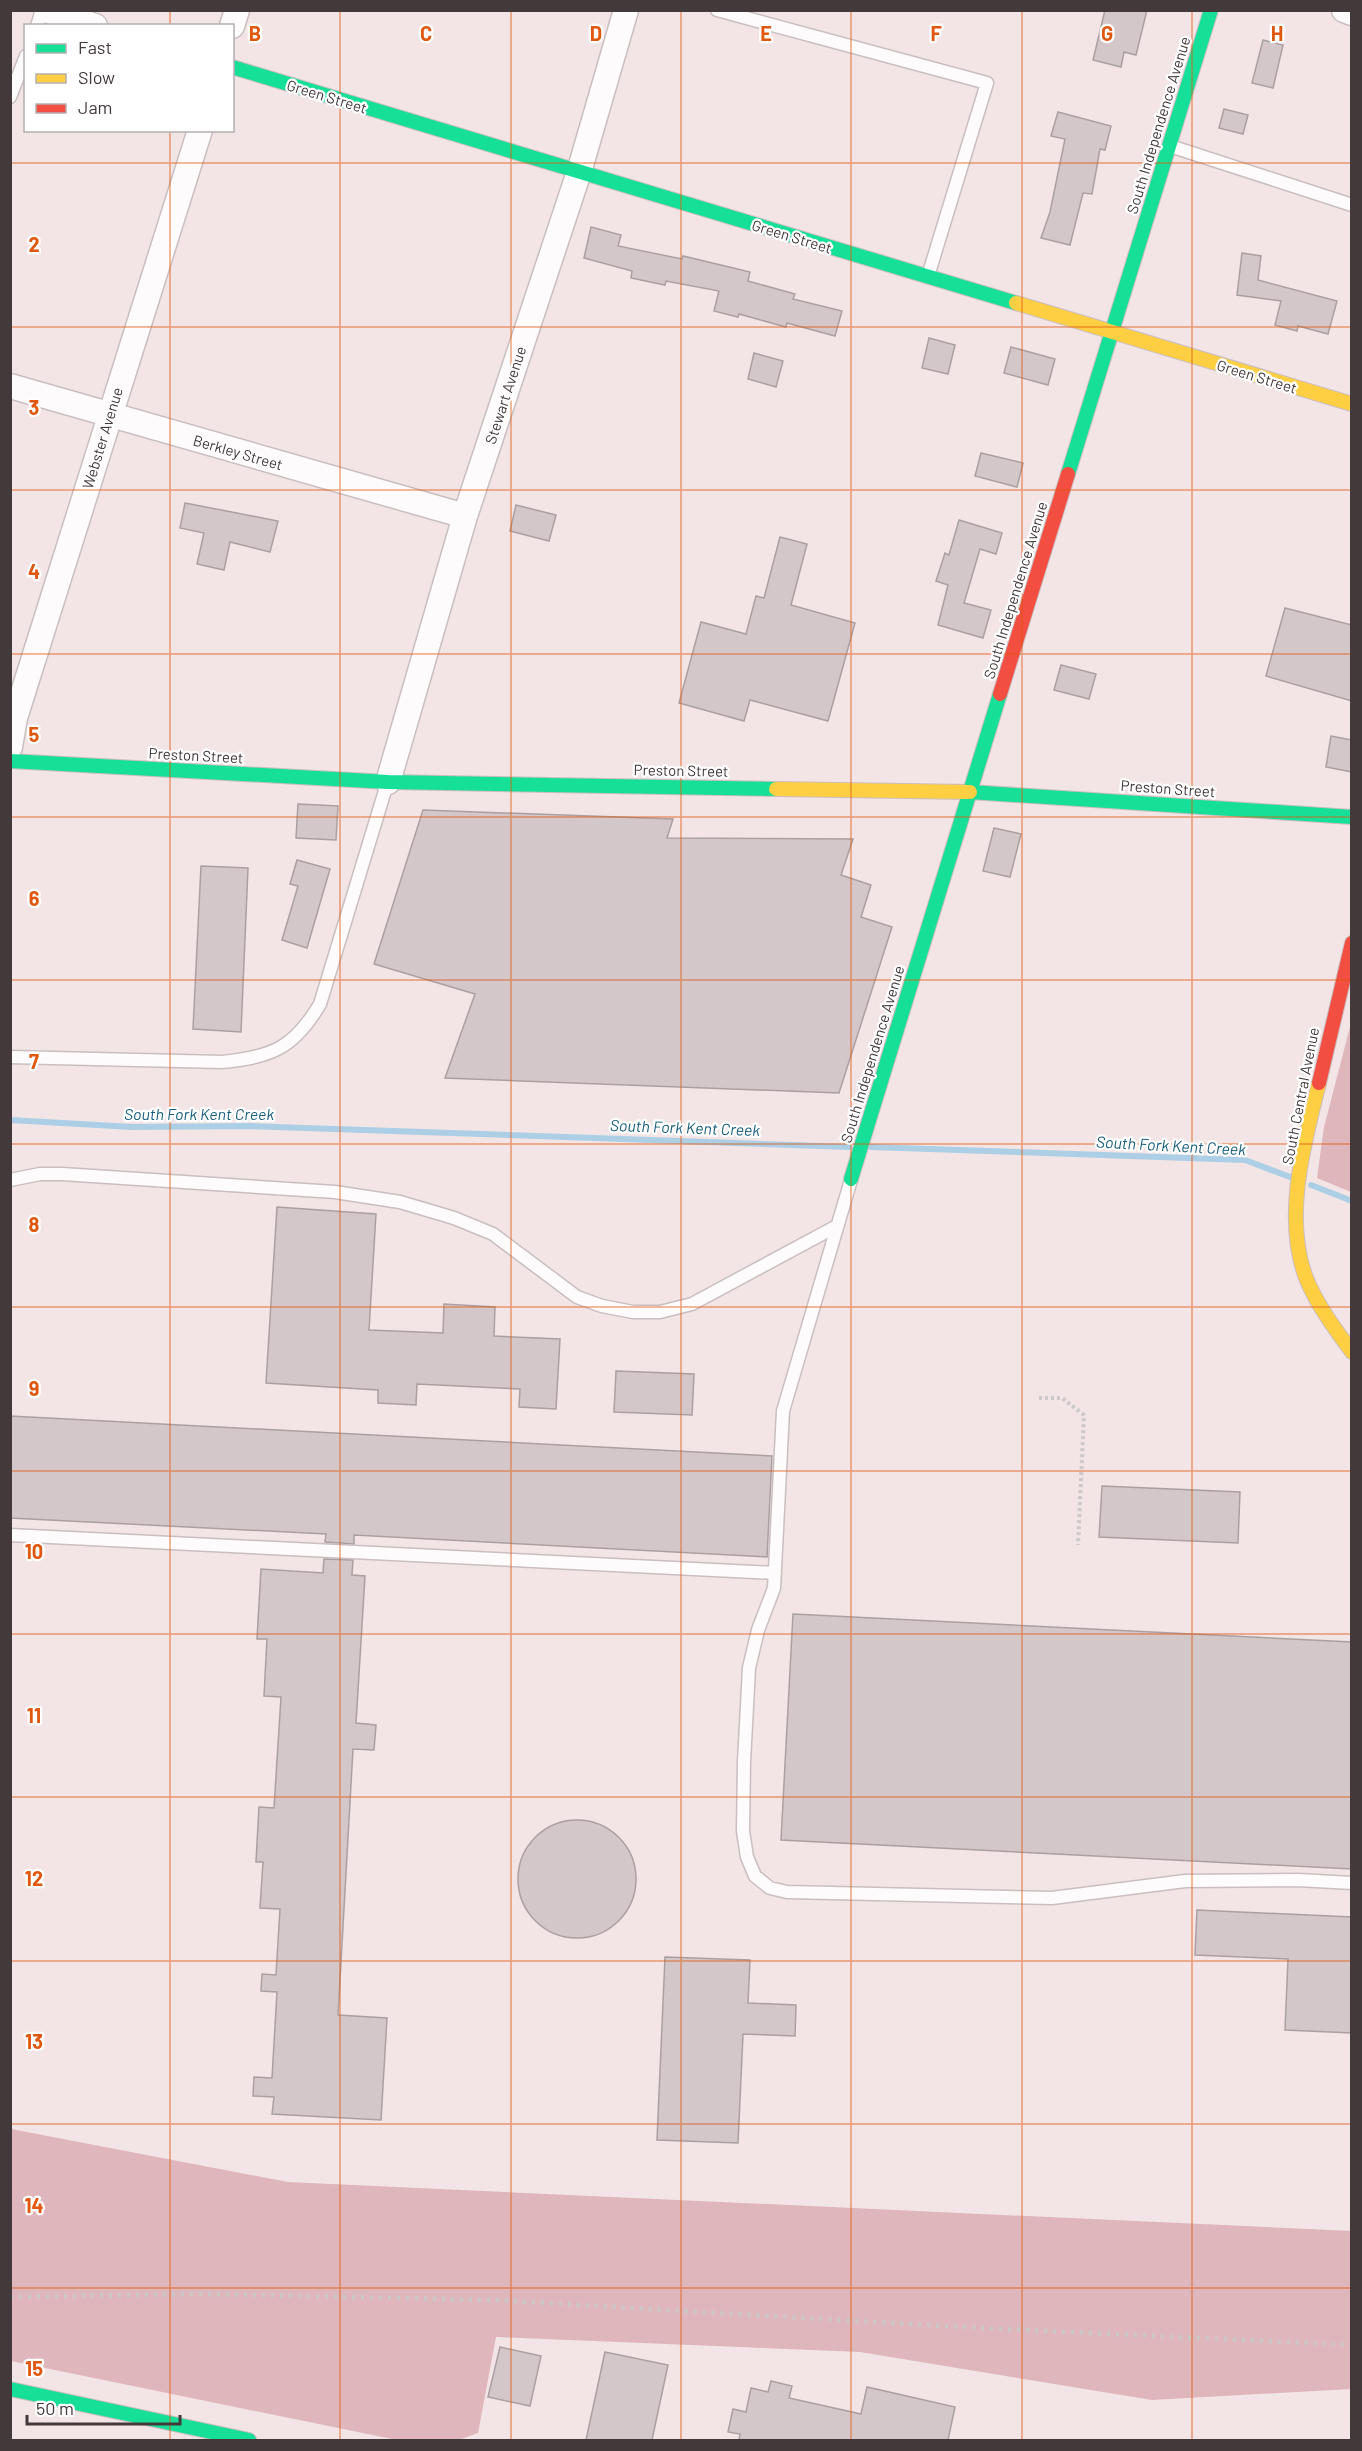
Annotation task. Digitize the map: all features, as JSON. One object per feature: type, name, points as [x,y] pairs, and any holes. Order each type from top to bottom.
[{"type":"street","points":[[44,10],[89,24]]},
{"type":"street","name":"Stewart Avenue","points":[[388,782],[465,516],[579,172],[626,10]]},
{"type":"street","name":"South Independence Avenue","points":[[851,1179],[1211,10]]},
{"type":"street","points":[[1344,10],[1352,13]]},
{"type":"street","name":"Green Street","points":[[234,68],[1352,404]]},
{"type":"street","name":"Webster Avenue","points":[[10,747],[15,718],[108,416],[199,132]]},
{"type":"street","name":"Berkley Street","points":[[10,386],[108,416],[465,516]]},
{"type":"street","name":"Preston Street","points":[[10,762],[388,782],[970,792],[1352,817]]},
{"type":"street","name":"South Central Avenue","points":[[1352,943],[1306,1137],[1295,1223],[1306,1277],[1328,1320],[1352,1352]]},
{"type":"street","points":[[10,2389],[249,2440]]},
{"type":"lane","points":[[38,24],[44,10]]},
{"type":"lane","points":[[717,10],[868,53],[987,82],[927,277]]},
{"type":"lane","points":[[10,97],[24,61]]},
{"type":"lane","points":[[1169,146],[1352,205]]},
{"type":"lane","points":[[10,1057],[222,1062],[255,1058],[280,1048],[305,1030],[320,1004],[388,782]]},
{"type":"lane","points":[[10,1180],[40,1174],[62,1174],[335,1192],[400,1202],[454,1218],[493,1234],[577,1296],[602,1306],[633,1312],[660,1312],[692,1304],[836,1227]]},
{"type":"lane","points":[[851,1179],[783,1411],[774,1588],[751,1659],[744,1762],[743,1831],[747,1857],[755,1876],[770,1888],[787,1892],[1052,1898],[1185,1881],[1298,1880],[1352,1883]]},
{"type":"lane","points":[[10,1535],[775,1573]]},
{"type":"path","points":[[1039,1398],[1062,1398],[1084,1415],[1078,1545]]},
{"type":"shaded area","points":[[1351,1023],[1351,1192],[1317,1178],[1324,1127]]},
{"type":"shaded area","points":[[11,2129],[288,2182],[1351,2231],[1351,2389],[1152,2400],[860,2352],[496,2337],[478,2433],[458,2440],[397,2440],[11,2361]]},
{"type":"building","points":[[1105,10],[1147,10],[1136,55],[1124,52],[1121,67],[1093,60]]},
{"type":"building","points":[[1263,40],[1283,45],[1273,88],[1252,83]]},
{"type":"building","points":[[1224,109],[1248,115],[1243,134],[1219,128]]},
{"type":"building","points":[[1058,112],[1111,126],[1105,150],[1100,149],[1092,194],[1083,193],[1070,245],[1041,238],[1050,212],[1065,139],[1051,136]]},
{"type":"building","points":[[591,227],[621,235],[618,246],[682,259],[683,256],[750,272],[748,281],[795,294],[793,299],[842,311],[835,336],[787,323],[786,327],[739,314],[738,317],[714,311],[719,291],[666,281],[665,285],[631,278],[632,271],[584,258]]},
{"type":"building","points":[[1242,253],[1261,256],[1258,280],[1337,301],[1328,334],[1298,326],[1297,331],[1275,325],[1281,301],[1237,295]]},
{"type":"building","points":[[929,338],[955,345],[948,374],[922,368]]},
{"type":"building","points":[[1011,347],[1055,359],[1048,385],[1004,373]]},
{"type":"building","points":[[754,353],[783,361],[776,387],[748,379]]},
{"type":"building","points":[[981,453],[1023,463],[1017,487],[975,476]]},
{"type":"building","points":[[185,503],[278,521],[270,552],[230,542],[224,570],[197,564],[204,533],[180,528]]},
{"type":"building","points":[[516,505],[556,515],[549,541],[510,531]]},
{"type":"building","points":[[959,520],[1002,533],[996,554],[980,549],[964,603],[991,610],[983,638],[938,625],[948,585],[936,581],[945,553],[949,555]]},
{"type":"building","points":[[780,537],[807,544],[791,605],[855,623],[828,721],[750,700],[744,721],[679,703],[701,622],[746,634],[756,596],[764,598]]},
{"type":"building","points":[[1285,608],[1352,625],[1352,701],[1266,676]]},
{"type":"building","points":[[1061,665],[1096,674],[1089,699],[1054,690]]},
{"type":"building","points":[[1331,736],[1352,740],[1352,772],[1326,767]]},
{"type":"building","points":[[298,804],[338,806],[336,840],[296,838]]},
{"type":"building","points":[[423,810],[673,819],[667,838],[853,839],[841,875],[871,885],[861,917],[892,927],[839,1093],[445,1078],[475,994],[374,964]]},
{"type":"building","points":[[994,828],[1021,834],[1010,877],[983,871]]},
{"type":"building","points":[[297,860],[330,869],[307,948],[282,940],[298,886],[290,884]]},
{"type":"building","points":[[201,866],[248,868],[241,1032],[193,1029]]},
{"type":"building","points":[[277,1207],[376,1214],[369,1330],[443,1333],[444,1304],[495,1307],[494,1336],[560,1339],[556,1409],[519,1407],[520,1389],[417,1384],[416,1405],[378,1403],[378,1390],[266,1383]]},
{"type":"building","points":[[616,1371],[694,1374],[692,1415],[614,1412]]},
{"type":"building","points":[[10,1416],[772,1456],[767,1557],[354,1535],[354,1544],[325,1542],[326,1534],[10,1518]]},
{"type":"building","points":[[1102,1486],[1240,1492],[1238,1543],[1099,1537]]},
{"type":"building","points":[[324,1559],[353,1560],[352,1575],[365,1576],[356,1723],[376,1725],[374,1750],[353,1749],[338,2015],[387,2018],[381,2120],[272,2114],[274,2097],[253,2096],[254,2077],[272,2078],[277,1992],[261,1991],[262,1974],[276,1975],[280,1909],[260,1908],[263,1862],[256,1862],[259,1807],[274,1808],[281,1697],[264,1696],[267,1639],[257,1639],[261,1569],[323,1573]]},
{"type":"building","points":[[793,1614],[1352,1642],[1352,1869],[781,1840]]},
{"type":"building","points":[[577,1820],[610,1830],[626,1846],[636,1879],[626,1912],[610,1928],[577,1938],[544,1928],[528,1912],[518,1879],[528,1846],[544,1830]]},
{"type":"building","points":[[1197,1910],[1352,1917],[1352,2033],[1285,2030],[1288,1959],[1195,1955]]},
{"type":"building","points":[[665,1957],[750,1960],[748,2003],[796,2005],[795,2036],[743,2034],[738,2143],[657,2140]]},
{"type":"building","points":[[500,2347],[541,2356],[530,2406],[488,2397]]},
{"type":"building","points":[[605,2352],[668,2365],[652,2440],[586,2440]]},
{"type":"building","points":[[771,2381],[792,2386],[789,2398],[861,2414],[867,2387],[955,2407],[948,2440],[739,2440],[740,2434],[728,2432],[733,2409],[746,2412],[751,2388],[768,2392]]},
{"type":"waterway","name":"South Fork Kent Creek","points":[[10,1120],[132,1127],[250,1126],[849,1147]]},
{"type":"waterway","name":"South Fork Kent Creek","points":[[871,1147],[1245,1160],[1290,1177]]},
{"type":"waterway","name":"South Fork Kent Creek","points":[[1311,1185],[1352,1201]]},
{"type":"railway","points":[[10,2297],[199,2294],[494,2300],[961,2327],[1352,2345]]},
{"type":"traffic: fast","points":[[1068,474],[1211,10]]},
{"type":"traffic: fast","points":[[234,68],[1016,303]]},
{"type":"traffic: fast","points":[[851,1179],[1000,694]]},
{"type":"traffic: fast","points":[[10,761],[388,782],[776,789]]},
{"type":"traffic: fast","points":[[970,792],[1352,817]]},
{"type":"traffic: fast","points":[[10,2389],[249,2440]]},
{"type":"traffic: slow","points":[[1016,303],[1352,404]]},
{"type":"traffic: slow","points":[[776,789],[970,792]]},
{"type":"traffic: slow","points":[[1319,1083],[1298,1180],[1296,1230],[1299,1255],[1315,1298],[1352,1352]]},
{"type":"traffic: jam","points":[[1000,694],[1068,474]]},
{"type":"traffic: jam","points":[[1319,1083],[1352,943]]}]
